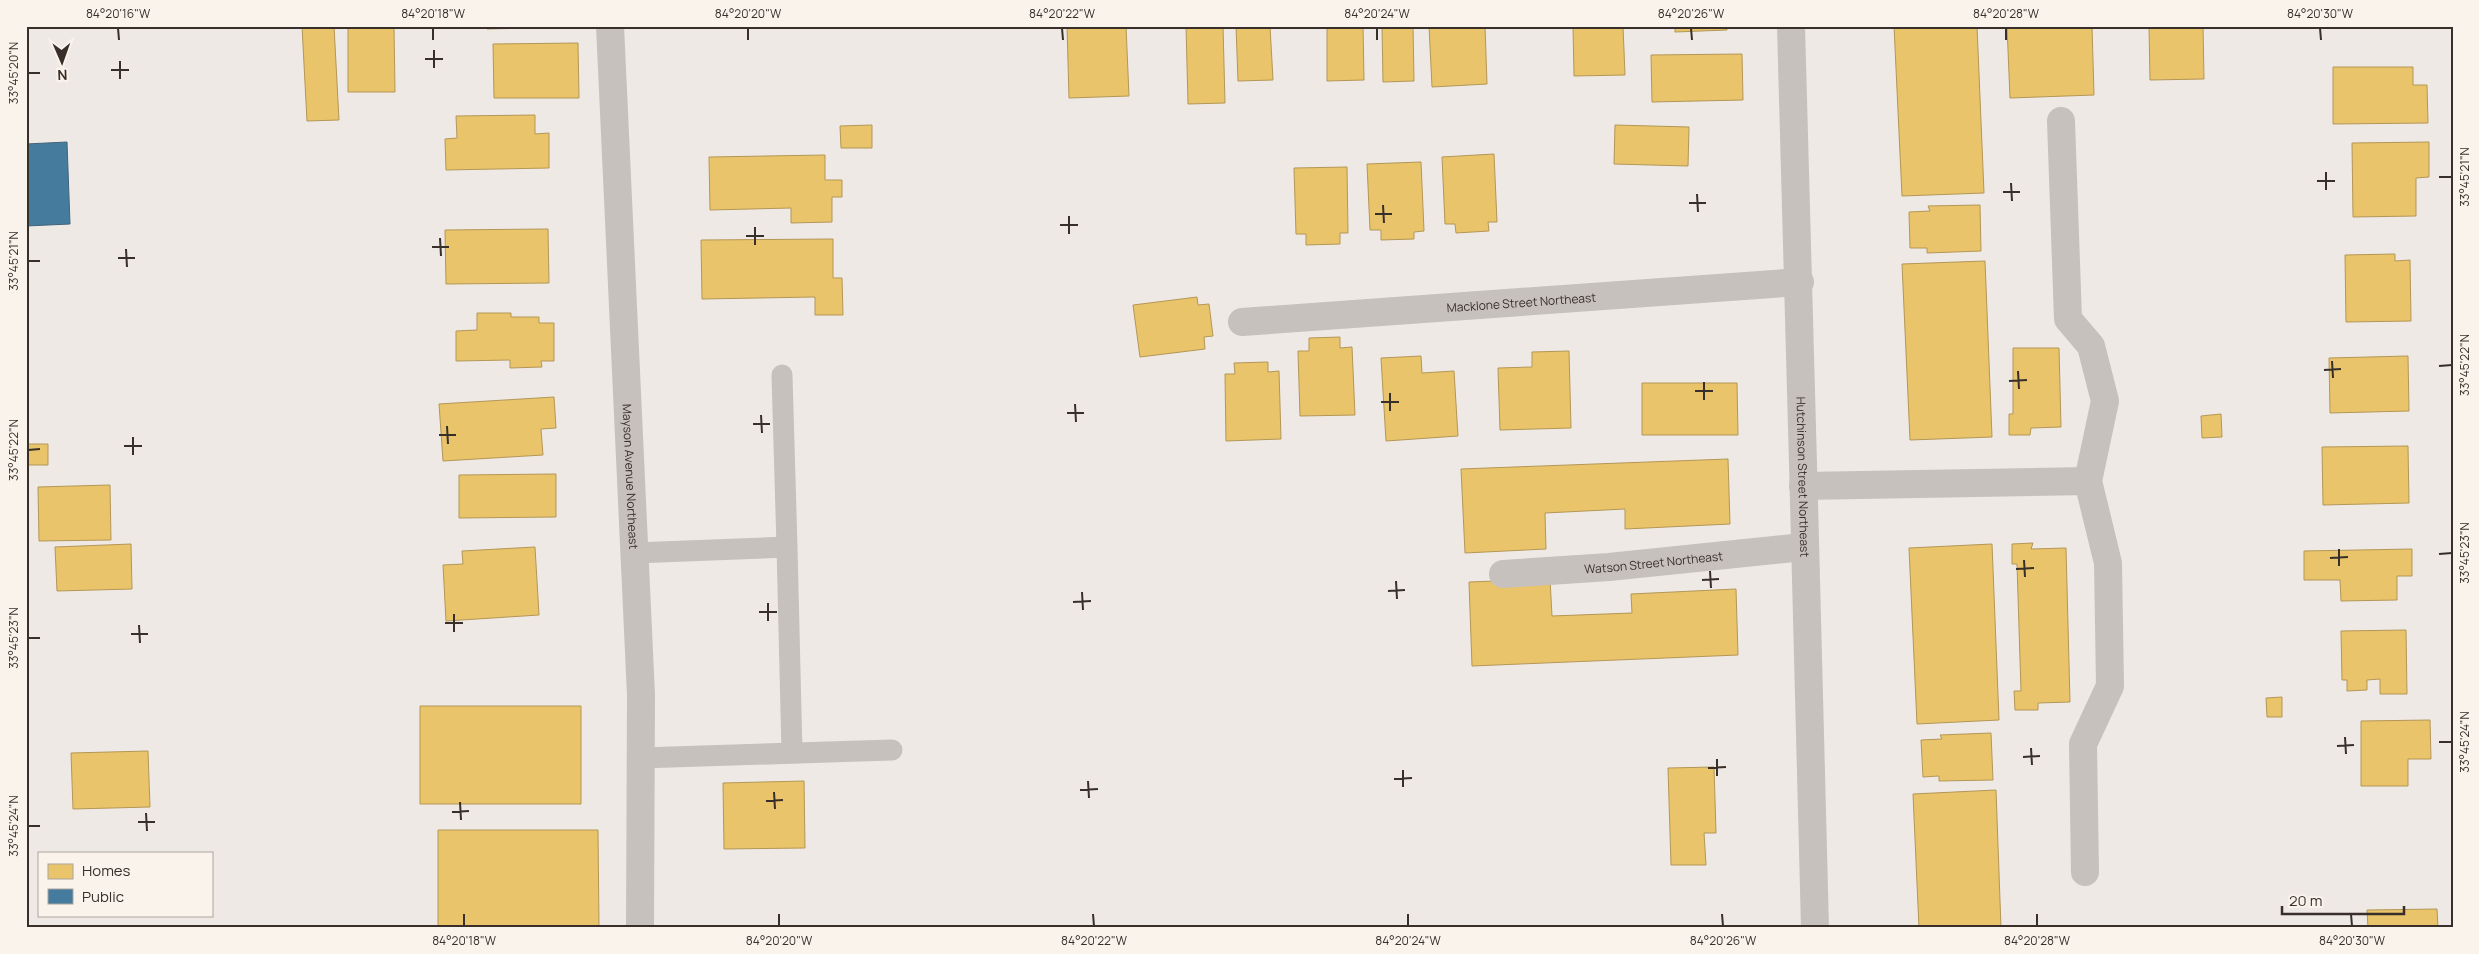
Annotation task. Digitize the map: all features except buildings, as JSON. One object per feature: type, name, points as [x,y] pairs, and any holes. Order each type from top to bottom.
[{"type":"street","name":"Mayson Avenue Northeast","points":[[610,26],[641,695],[640,928]]},
{"type":"street","name":"Hutchinson Street Northeast","points":[[1791,26],[1800,282],[1803,547],[1815,928]]},
{"type":"street","points":[[2061,121],[2068,319],[2091,346],[2106,401],[2088,481],[2108,563],[2110,686],[2083,744],[2085,872]]},
{"type":"street","name":"Macklone Street Northeast","points":[[1242,322],[1800,282]]},
{"type":"street","points":[[1803,486],[2088,481]]},
{"type":"street","name":"Watson Street Northeast","points":[[1503,574],[1609,567],[1803,547]]},
{"type":"lane","points":[[782,375],[792,753]]},
{"type":"lane","points":[[634,552],[787,547]]},
{"type":"lane","points":[[640,758],[892,750]]}]
